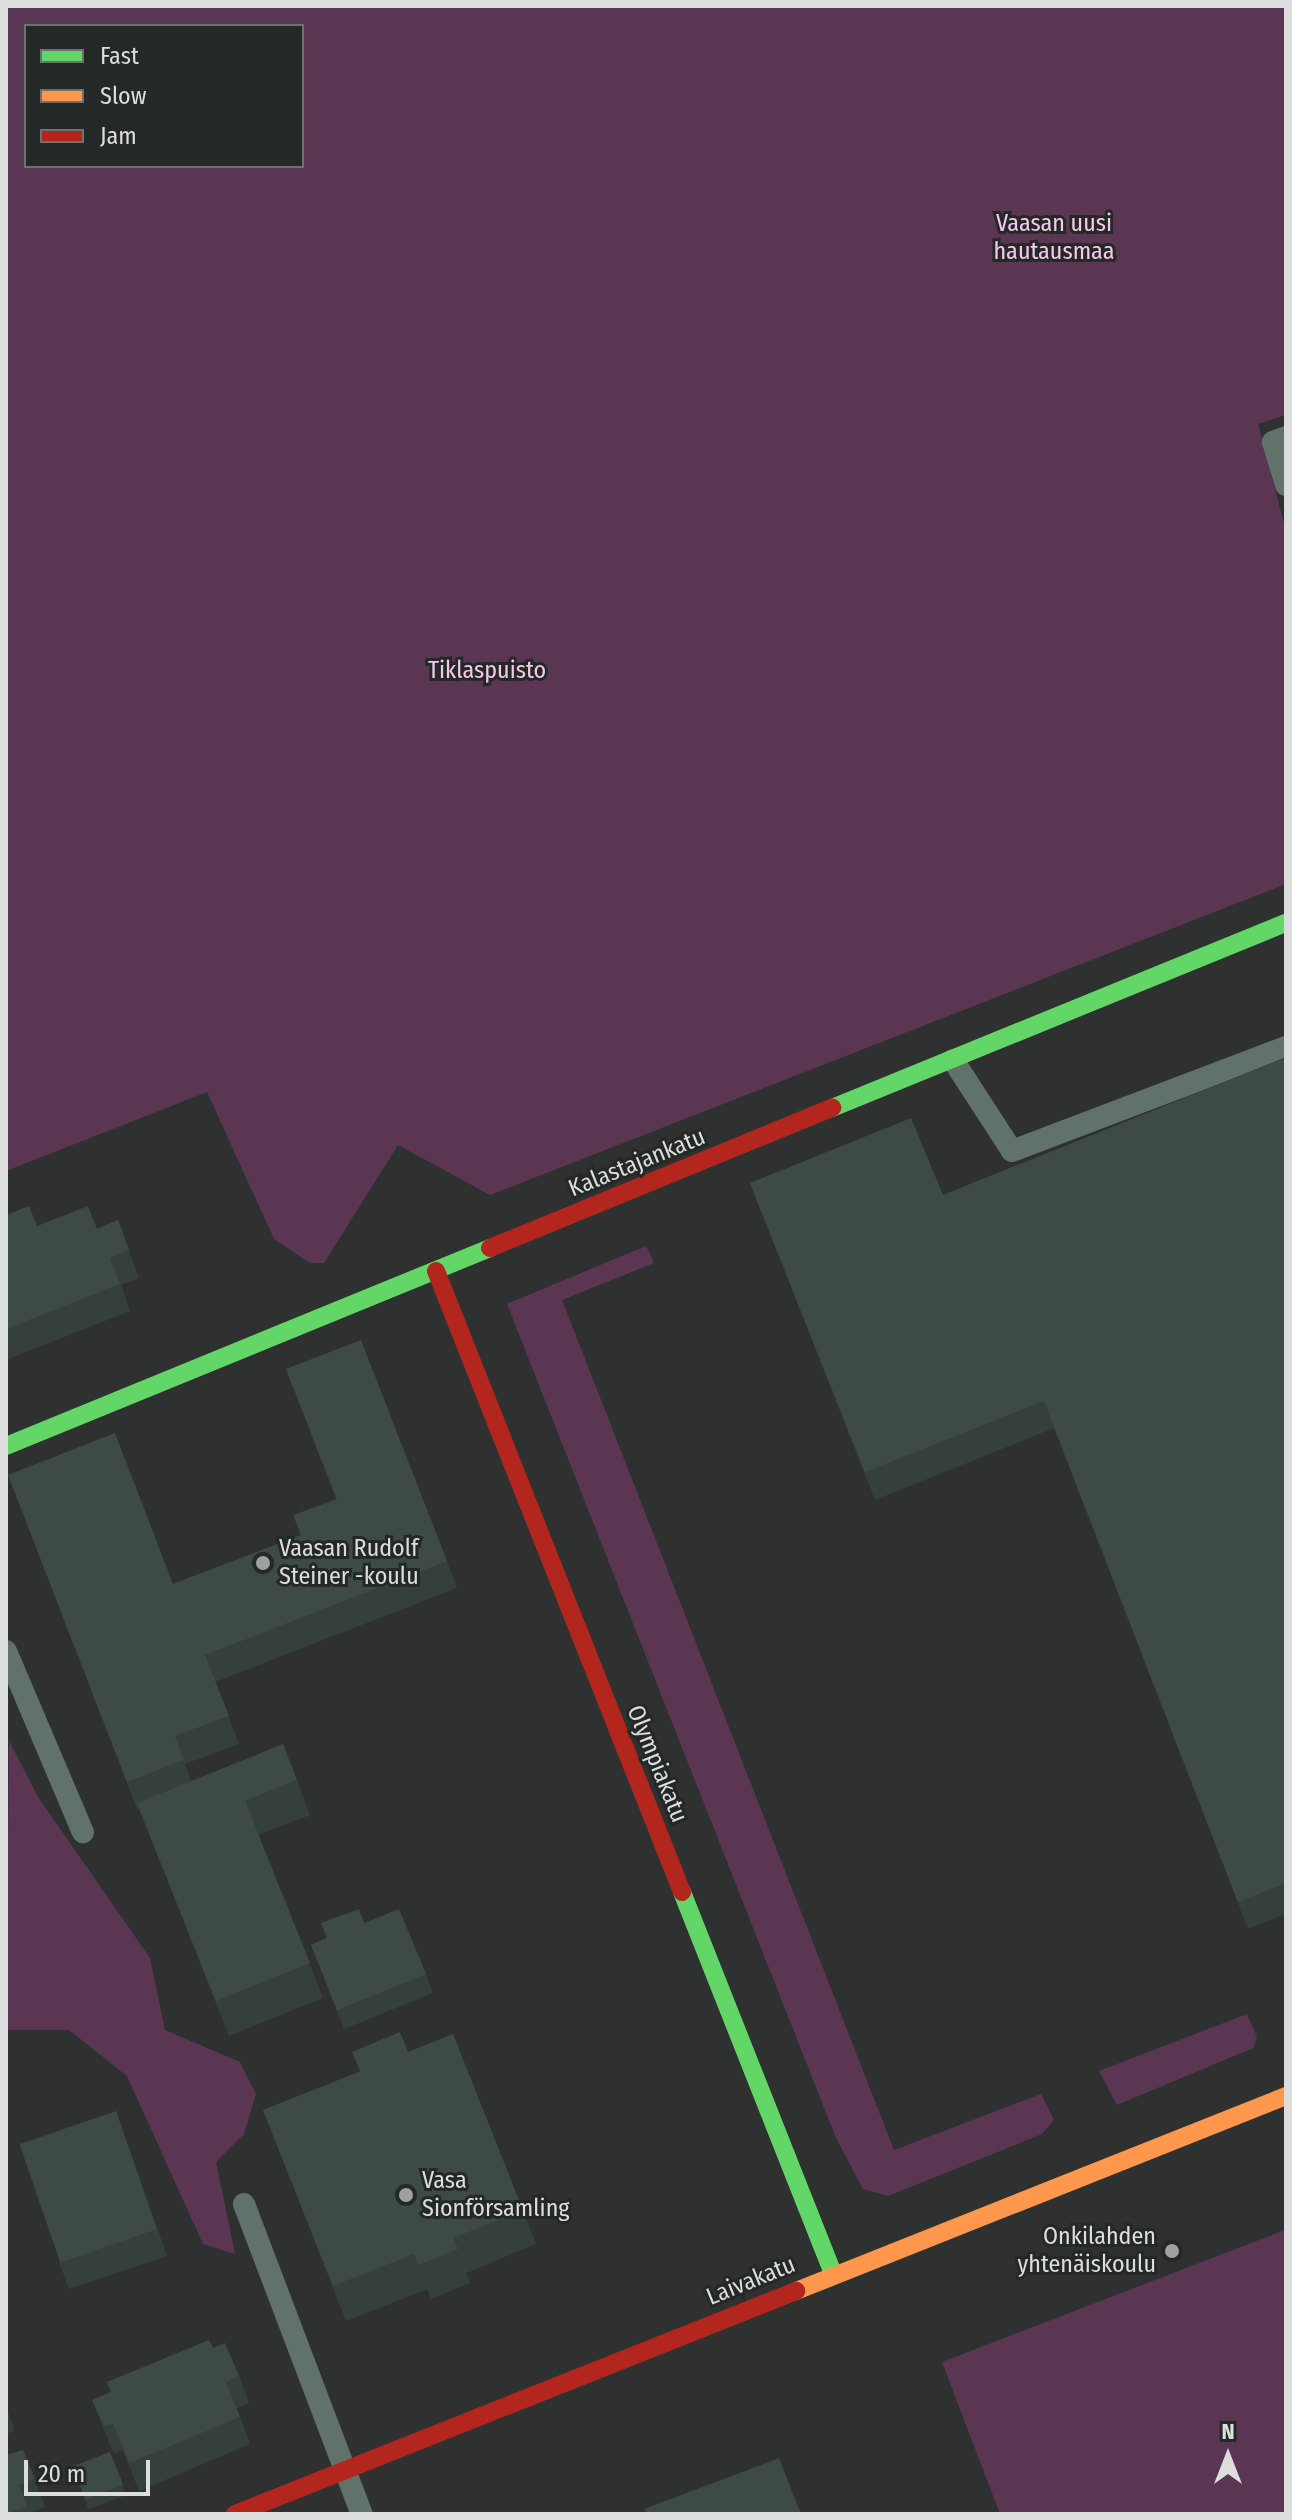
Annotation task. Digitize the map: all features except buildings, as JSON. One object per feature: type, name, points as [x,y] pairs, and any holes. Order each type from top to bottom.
[{"type":"street","name":"Kalastajankatu","points":[[6,1446],[1286,923]]},
{"type":"street","name":"Olympiakatu","points":[[436,1271],[833,2274]]},
{"type":"street","name":"Laivakatu","points":[[235,2514],[1286,2096]]},
{"type":"lane","points":[[1286,437],[1273,442],[1286,485]]},
{"type":"lane","points":[[953,1060],[1012,1151],[1286,1047]]},
{"type":"lane","points":[[6,1651],[83,1832]]},
{"type":"lane","points":[[244,2204],[362,2514]]},
{"type":"green space","name":"Tiklaspuisto","points":[[6,6],[1286,6],[1286,415],[1258,424],[1286,531],[1286,884],[490,1195],[398,1145],[324,1263],[310,1263],[274,1239],[207,1092],[6,1171]]},
{"type":"green space","points":[[646,1246],[654,1263],[562,1300],[894,2150],[1041,2094],[1054,2120],[1042,2134],[888,2196],[863,2189],[836,2138],[507,1304]]},
{"type":"green space","points":[[9,1741],[38,1797],[150,1958],[165,2030],[240,2062],[256,2094],[244,2134],[216,2162],[235,2254],[203,2244],[127,2076],[69,2030],[6,2030]]},
{"type":"green space","points":[[1247,2014],[1257,2037],[1253,2048],[1117,2105],[1099,2071]]},
{"type":"green space","name":"Onkilahden yhtenäiskoulu","points":[[1285,2230],[1286,2514],[1000,2514],[942,2362]]},
{"type":"traffic: fast","points":[[832,1108],[1286,923]]},
{"type":"traffic: fast","points":[[6,1446],[490,1248]]},
{"type":"traffic: fast","points":[[682,1892],[833,2274]]},
{"type":"traffic: slow","points":[[796,2291],[1286,2096]]},
{"type":"traffic: jam","points":[[490,1248],[832,1108]]},
{"type":"traffic: jam","points":[[436,1271],[682,1892]]},
{"type":"traffic: jam","points":[[235,2514],[796,2291]]},
{"type":"place","name":"Vaasan Rudolf Steiner -koulu","points":[[263,1563]]},
{"type":"place","name":"Vasa Sionförsamling","points":[[406,2195]]},
{"type":"place","name":"Onkilahden yhtenäiskoulu","points":[[1172,2251]]},
{"type":"park label","name":"Vaasan uusi hautausmaa","points":[[1054,238]]}]
